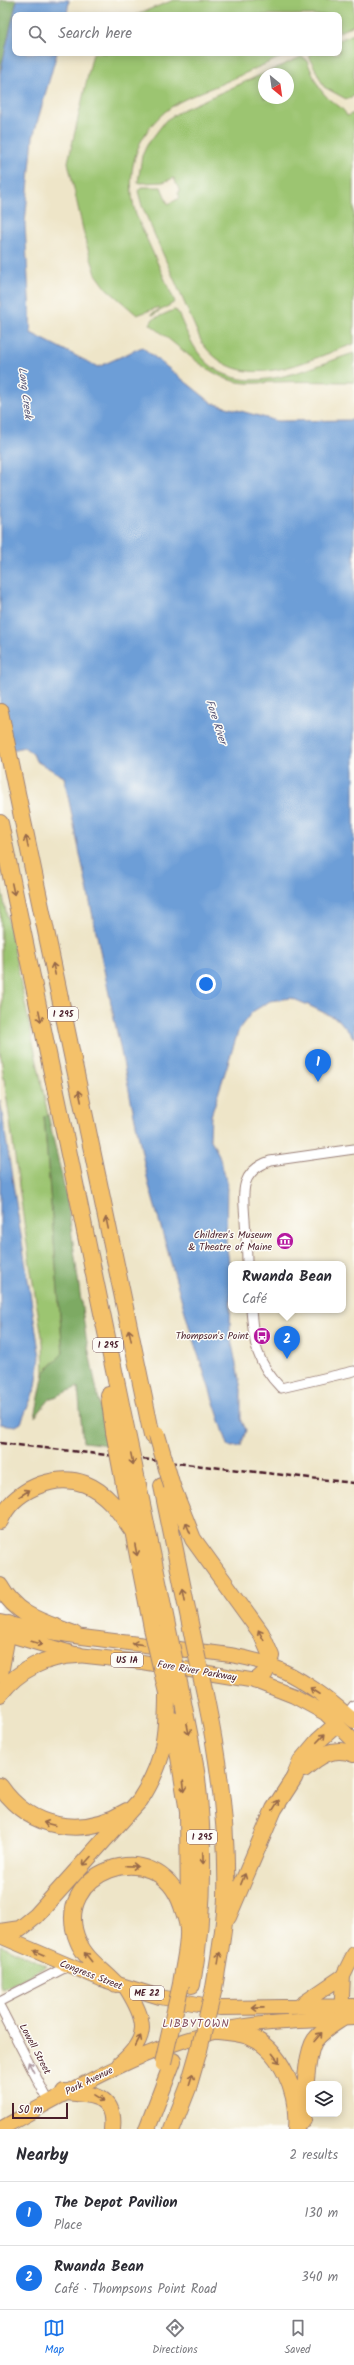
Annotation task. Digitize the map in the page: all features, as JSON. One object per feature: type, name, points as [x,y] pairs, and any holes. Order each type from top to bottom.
[{"type":"highway","name":"I 295","points":[[0,712],[138,1374],[167,1486],[192,1633],[220,1772],[225,1822],[226,1897],[224,1928],[214,1988],[200,2050],[172,2129]]},
{"type":"highway","name":"I 295","points":[[0,823],[89,1257],[120,1433],[131,1484],[168,1630],[174,1692],[197,1777],[202,1829],[202,1902],[186,1984]]},
{"type":"highway","points":[[0,1521],[11,1503],[34,1487],[49,1483],[72,1481],[85,1484],[102,1494],[117,1508],[132,1530]]},
{"type":"highway","name":"US 1A","points":[[0,1786],[14,1804],[32,1817],[47,1823],[69,1827],[90,1826],[110,1820],[140,1800],[152,1781],[165,1744],[174,1692],[152,1628],[132,1530],[131,1484]]},
{"type":"highway","points":[[167,1486],[193,1539],[261,1633],[271,1656],[265,1673],[256,1681]]},
{"type":"highway","points":[[0,1586],[9,1601],[24,1615],[74,1634]]},
{"type":"highway","points":[[0,1674],[4,1628]]},
{"type":"highway","points":[[0,1694],[10,1682],[32,1666],[50,1658],[78,1655]]},
{"type":"highway","points":[[145,2129],[186,1984],[190,1894],[188,1812],[179,1750],[174,1692]]},
{"type":"highway","points":[[224,1928],[274,1809],[294,1778],[301,1761],[318,1741],[348,1716]]},
{"type":"highway","points":[[294,1778],[319,1756],[327,1752],[339,1750],[354,1754]]},
{"type":"highway","points":[[0,1932],[20,1929],[36,1916],[140,1800]]},
{"type":"highway","points":[[121,1986],[88,1957],[78,1942],[74,1930],[75,1907],[84,1888],[93,1878],[112,1868],[138,1866],[150,1869],[162,1877],[176,1891],[188,1929]]},
{"type":"highway","points":[[302,2129],[308,2065],[314,2042],[323,2031],[347,2012]]},
{"type":"highway","points":[[217,2031],[250,2038],[263,2044],[276,2057],[285,2072],[292,2094],[296,2129]]},
{"type":"highway","points":[[64,2092],[92,2094],[100,2098],[107,2104],[111,2111],[112,2129]]},
{"type":"highway","points":[[178,2129],[181,2106]]},
{"type":"main road","name":"Fore River Parkway","points":[[4,1628],[78,1655],[142,1662],[256,1681],[294,1696],[325,1713],[348,1716]]},
{"type":"main road","name":"Fore River Parkway","points":[[4,1628],[74,1634],[236,1656],[268,1664],[292,1675],[333,1702],[348,1716],[354,1741]]},
{"type":"main road","name":"Congress Street","points":[[0,1936],[68,1966],[121,1986],[220,2008],[297,2007],[347,2012]]},
{"type":"main road","points":[[297,2007],[343,1976],[354,1954]]},
{"type":"main road","points":[[165,2058],[217,2031],[267,2022],[347,2012],[343,1976]]},
{"type":"main road","points":[[112,2070],[128,2056],[141,2035],[142,2017],[121,1986]]},
{"type":"main road","name":"Park Avenue","points":[[8,2127],[64,2092],[112,2070],[165,2058]]},
{"type":"street","points":[[247,1261],[242,1199],[245,1183],[250,1174],[259,1166],[270,1161],[354,1150]]},
{"type":"street","points":[[250,1313],[256,1350],[266,1370],[281,1388],[354,1371]]},
{"type":"street","points":[[0,2001],[68,1966]]},
{"type":"street","name":"Lowell Street","points":[[0,2007],[50,2102]]},
{"type":"green space","points":[[0,0],[17,0],[14,12],[12,12],[12,21],[0,73]]},
{"type":"green space","points":[[174,0],[354,0],[354,25],[342,31],[342,12],[143,12]]},
{"type":"green space","points":[[354,34],[354,96],[346,99],[324,87],[309,56],[342,56],[342,39]]},
{"type":"green space","points":[[92,56],[284,56],[179,102],[165,112],[153,124],[144,137],[137,151],[133,166],[131,182],[132,198],[136,215],[175,302],[153,315],[151,314],[159,310],[159,307],[137,315],[107,289],[96,274],[86,243],[68,162]]},
{"type":"green space","points":[[301,57],[306,59],[317,84],[323,93],[340,107],[347,116],[354,113],[354,344],[294,365],[274,370],[254,372],[235,368],[218,359],[202,343],[142,206],[138,191],[141,187],[161,187],[168,204],[180,198],[178,193],[180,192],[174,178],[163,182],[138,182],[142,156],[147,145],[166,120],[184,109],[258,76],[258,104],[294,104],[294,68],[276,68]]},
{"type":"green space","points":[[174,310],[177,311],[196,350],[216,370],[234,377],[254,380],[274,378],[315,367],[354,353],[354,382],[251,383],[227,379],[198,362],[150,324],[153,319]]},
{"type":"green space","points":[[0,882],[48,1115],[44,1116],[63,1353],[44,1373],[43,1342],[30,1265],[0,1050],[2,1009]]},
{"type":"green space","points":[[48,1115],[67,1199],[86,1337],[108,1445],[83,1442],[78,1387],[50,1399],[35,1417],[44,1373],[63,1353],[44,1116]]},
{"type":"green space","points":[[0,1945],[47,1966],[3,1989],[0,1985]]},
{"type":"water","points":[[17,0],[69,0],[67,12],[14,12]]},
{"type":"water","points":[[12,21],[12,56],[56,56],[33,137],[25,224],[31,333],[98,367],[142,347],[212,403],[277,421],[354,420],[354,1038],[339,1020],[308,1005],[291,998],[270,1001],[252,1012],[239,1029],[211,1116],[210,1138],[219,1155],[227,1183],[226,1241],[229,1261],[228,1313],[230,1313],[230,1334],[241,1389],[241,1419],[246,1430],[241,1446],[231,1447],[228,1445],[191,1333],[148,1182],[64,777],[36,761],[33,754],[24,747],[0,753],[0,73]]},
{"type":"water","points":[[0,1100],[40,1357],[36,1387],[21,1423],[16,1426],[0,1424]]},
{"type":"railway","points":[[0,1443],[354,1483]]},
{"type":"place","name":"The Depot Pavilion","points":[[318,1082]]},
{"type":"place","name":"Children's Museum & Theatre of Maine","points":[[285,1241]]},
{"type":"place","name":"Thompson's Point","points":[[262,1336]]},
{"type":"place","name":"Rwanda Bean","points":[[287,1359]]},
{"type":"district","name":"LIBBYTOWN","points":[[196,2024]]},
{"type":"water label","name":"Long Creek","points":[[25,393]]},
{"type":"water label","name":"Fore River","points":[[216,722]]}]
